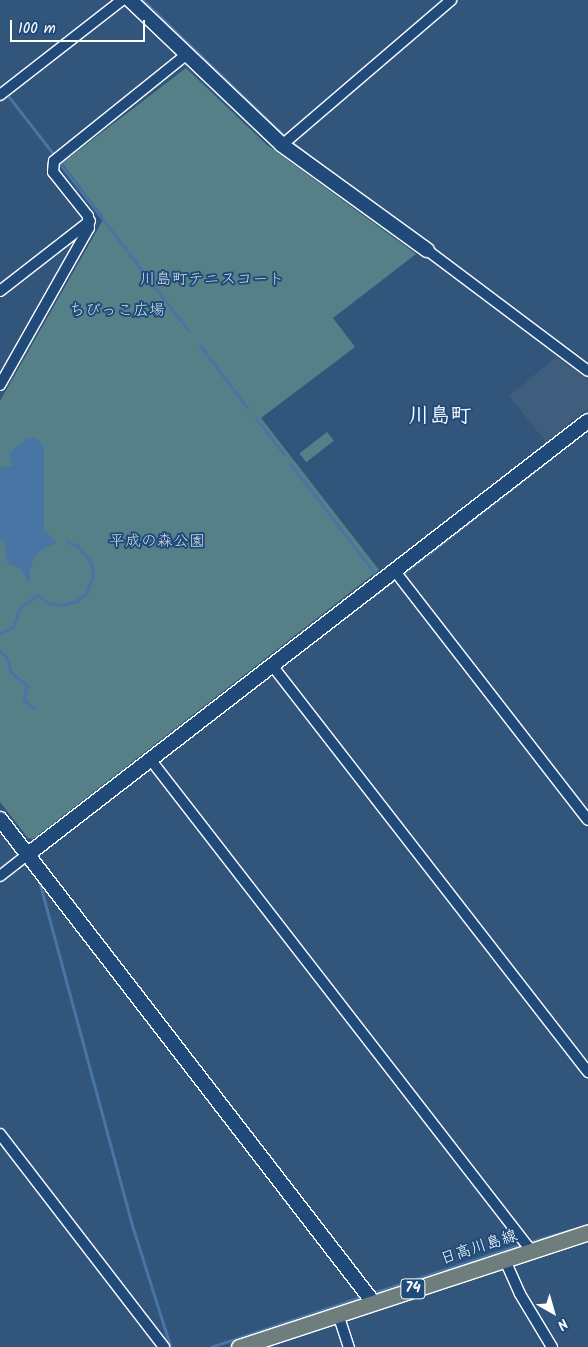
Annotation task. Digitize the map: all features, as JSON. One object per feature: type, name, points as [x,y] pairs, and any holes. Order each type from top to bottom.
[{"type":"main road","name":"日高川島線","points":[[238,1347],[504,1258],[588,1232]]},
{"type":"street","points":[[0,95],[122,0]]},
{"type":"street","points":[[130,0],[282,145],[427,250],[588,371]]},
{"type":"street","points":[[282,145],[451,0]]},
{"type":"street","points":[[90,221],[53,172],[54,161],[187,54]]},
{"type":"street","points":[[0,291],[90,221]]},
{"type":"street","points":[[0,385],[81,243],[90,221]]},
{"type":"street","points":[[0,876],[271,664],[588,421]]},
{"type":"street","points":[[394,570],[588,820]]},
{"type":"street","points":[[271,664],[588,1072]]},
{"type":"street","points":[[150,759],[530,1250]]},
{"type":"street","points":[[0,819],[373,1302]]},
{"type":"street","points":[[0,1134],[164,1347]]},
{"type":"street","points":[[504,1258],[520,1294],[552,1347]]},
{"type":"street","points":[[338,1314],[349,1347]]},
{"type":"shaded area","points":[[556,357],[588,380],[588,408],[546,442],[509,396]]},
{"type":"shaded area","points":[[27,438],[36,438],[44,447],[44,529],[57,543],[46,547],[35,556],[30,569],[30,584],[21,569],[7,563],[5,544],[0,539],[0,468],[13,465],[9,453]]},
{"type":"green space","name":"平成の森公園","points":[[186,68],[267,145],[416,254],[333,318],[355,347],[261,418],[379,570],[33,839],[28,838],[0,802],[0,401],[104,218],[62,163]]},
{"type":"green space","points":[[327,432],[334,441],[306,462],[299,454]]},
{"type":"waterway","points":[[143,0],[287,138]]},
{"type":"waterway","points":[[7,94],[56,157]]},
{"type":"waterway","points":[[292,142],[323,166]]},
{"type":"waterway","points":[[59,162],[189,331]]},
{"type":"waterway","points":[[200,345],[248,408]]},
{"type":"waterway","points":[[256,418],[284,454]]},
{"type":"waterway","points":[[401,575],[550,459]]},
{"type":"waterway","points":[[291,464],[378,577]]},
{"type":"waterway","points":[[0,633],[13,627],[20,608],[37,595],[49,603],[62,605],[75,602],[86,594],[93,576],[91,563],[79,547],[67,542]]},
{"type":"waterway","points":[[373,596],[396,578]]},
{"type":"waterway","points":[[0,651],[8,659],[11,672],[27,685],[24,700],[35,709]]},
{"type":"waterway","points":[[39,879],[134,1230],[171,1347]]},
{"type":"waterway","points":[[530,1242],[570,1230]]},
{"type":"waterway","points":[[373,1293],[522,1244]]},
{"type":"waterway","points":[[211,1347],[363,1296]]},
{"type":"district","name":"川島町","points":[[440,417]]},
{"type":"park label","name":"川島町テニスコート","points":[[212,280]]},
{"type":"park label","name":"ちびっこ広場","points":[[117,311]]}]
